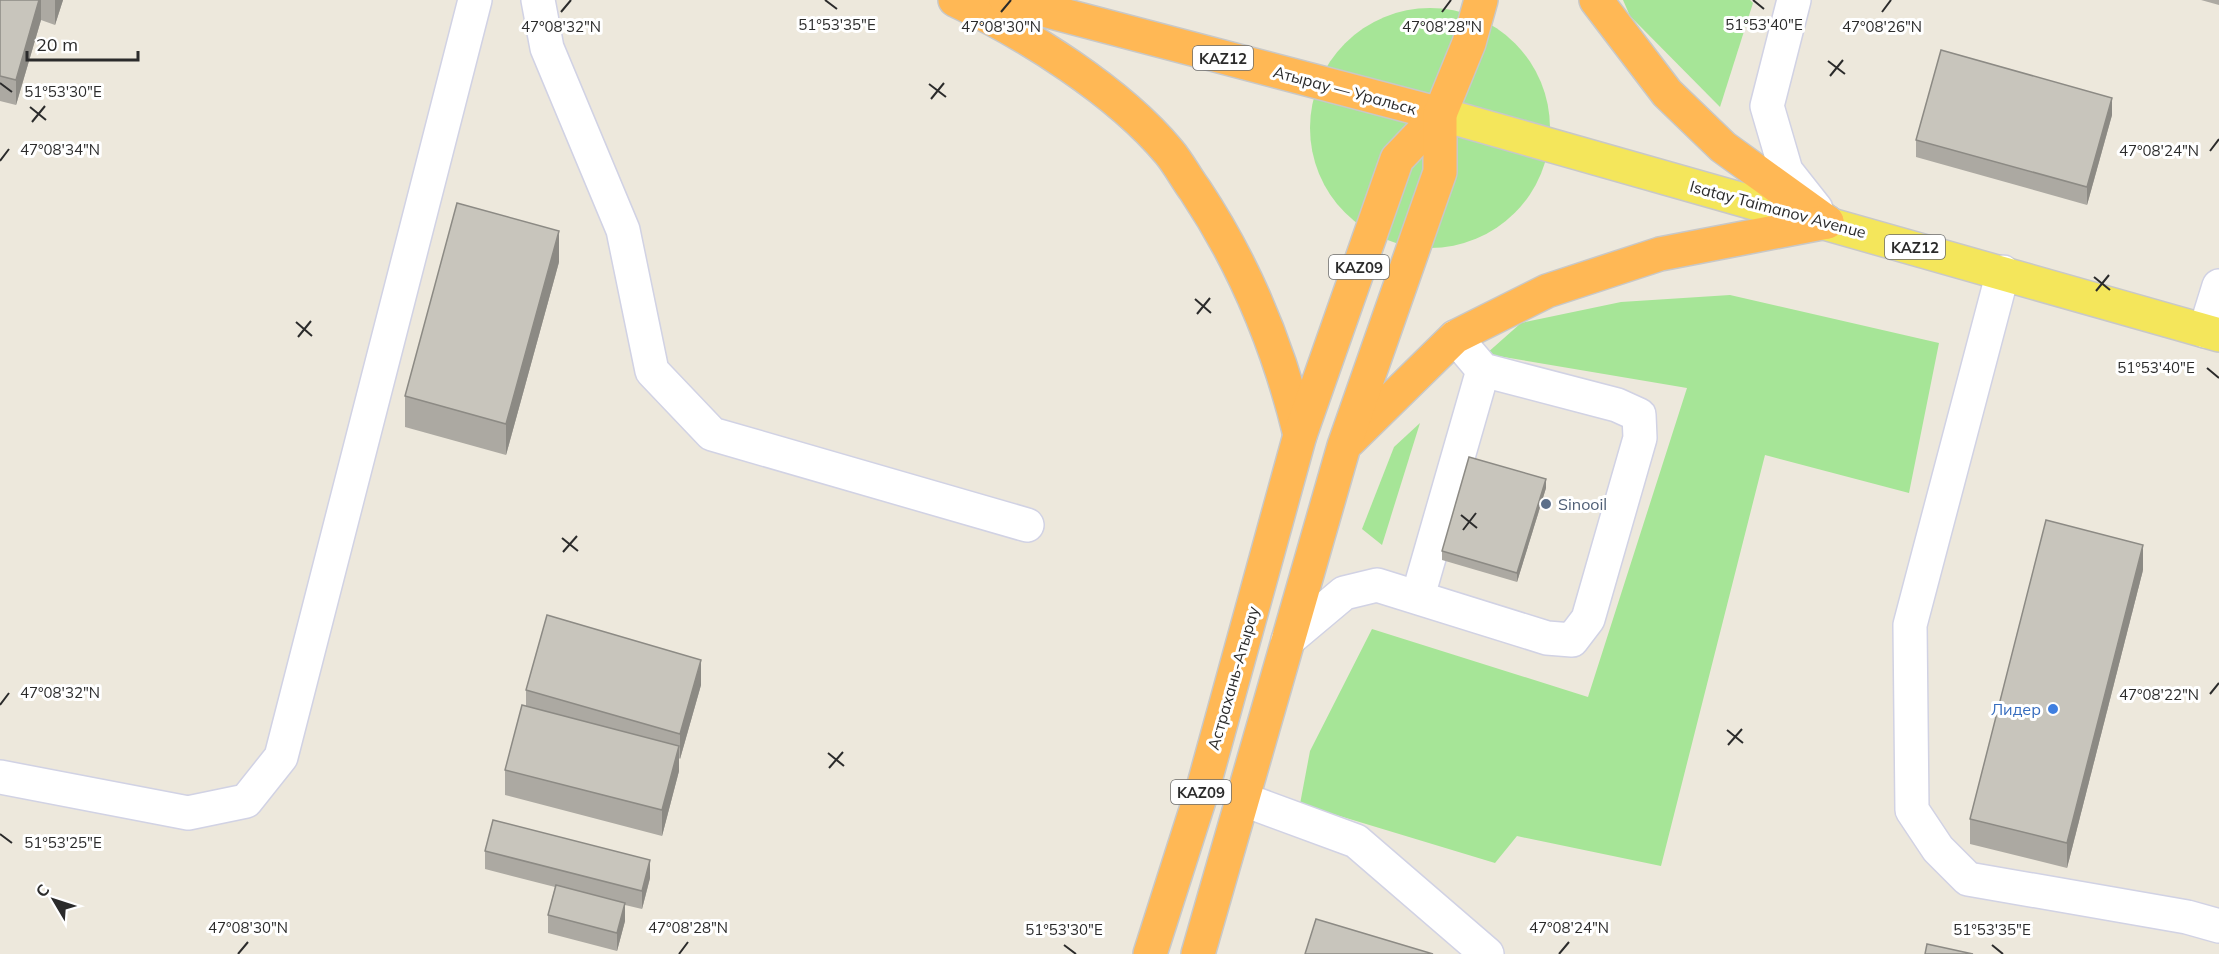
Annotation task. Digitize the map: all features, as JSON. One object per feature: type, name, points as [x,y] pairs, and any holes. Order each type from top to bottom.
[{"type":"highway","points":[[955,0],[1031,43],[1114,98],[1169,152],[1218,224],[1262,313],[1287,381],[1300,435]]},
{"type":"highway","name":"Атырау — Уральск","points":[[1006,0],[1440,114]]},
{"type":"highway","name":"KAZ09","points":[[1198,954],[1344,446],[1440,172],[1440,114],[1468,43],[1481,0]]},
{"type":"highway","points":[[1596,0],[1667,93],[1691,117],[1723,147],[1827,222]]},
{"type":"highway","name":"KAZ09","points":[[1300,435],[1396,159],[1440,114]]},
{"type":"highway","points":[[1344,446],[1455,337],[1546,291],[1660,254],[1827,222]]},
{"type":"highway","name":"Астрахань-Атырау","points":[[1150,954],[1203,788],[1300,435]]},
{"type":"main road","name":"Isatay Taimanov Avenue","points":[[1440,114],[2212,333]]},
{"type":"lane","points":[[0,777],[188,813],[246,801],[281,757],[475,0]]},
{"type":"lane","points":[[538,0],[548,48],[623,230],[652,371],[712,434],[1028,525]]},
{"type":"lane","points":[[1794,0],[1767,106],[1786,171],[1827,222]]},
{"type":"lane","points":[[2003,272],[1910,624],[1912,810],[1938,849],[1968,879],[2187,917],[2219,926]]},
{"type":"lane","points":[[2212,333],[2219,286]]},
{"type":"lane","points":[[1287,640],[1344,593],[1377,585],[1547,638],[1572,640],[1588,619],[1640,438],[1639,415],[1617,405],[1483,370],[1455,337]]},
{"type":"lane","points":[[1418,596],[1483,370]]},
{"type":"lane","points":[[1242,799],[1356,841],[1487,954]]},
{"type":"green space","points":[[1623,0],[1750,0],[1753,3],[1720,107],[1630,16]]},
{"type":"green space","points":[[1430,8],[1453,10],[1476,17],[1497,28],[1515,43],[1530,61],[1541,82],[1548,105],[1550,128],[1548,151],[1541,174],[1530,195],[1515,213],[1497,228],[1476,239],[1453,246],[1430,248],[1407,246],[1384,239],[1363,228],[1345,213],[1330,195],[1319,174],[1312,151],[1310,128],[1312,105],[1319,82],[1330,61],[1345,43],[1363,28],[1384,17],[1407,10]]},
{"type":"green space","points":[[1730,295],[1939,343],[1909,493],[1765,455],[1661,866],[1517,836],[1495,863],[1300,804],[1310,751],[1372,629],[1588,697],[1687,388],[1486,354],[1521,323],[1621,302]]},
{"type":"green space","points":[[1420,423],[1382,545],[1362,529],[1394,447]]},
{"type":"building","points":[[0,0],[39,0],[16,80],[0,76]]},
{"type":"building","points":[[1941,50],[2112,98],[2087,187],[1916,140]]},
{"type":"building","points":[[457,203],[559,231],[506,424],[405,396]]},
{"type":"building","points":[[1469,457],[1546,479],[1517,573],[1442,551]]},
{"type":"building","points":[[2046,520],[2143,545],[2067,843],[1970,819]]},
{"type":"building","points":[[547,615],[701,660],[680,734],[526,690]]},
{"type":"building","points":[[522,705],[679,746],[662,810],[505,770]]},
{"type":"building","points":[[493,820],[650,860],[642,891],[485,851]]},
{"type":"building","points":[[556,885],[625,903],[617,933],[548,915]]},
{"type":"building","points":[[1316,919],[1433,954],[1305,954]]},
{"type":"building","points":[[1927,944],[1973,954],[1925,954]]},
{"type":"place","name":"Sinooil","points":[[1546,504]]},
{"type":"place","name":"Лидер","points":[[2053,709]]}]
